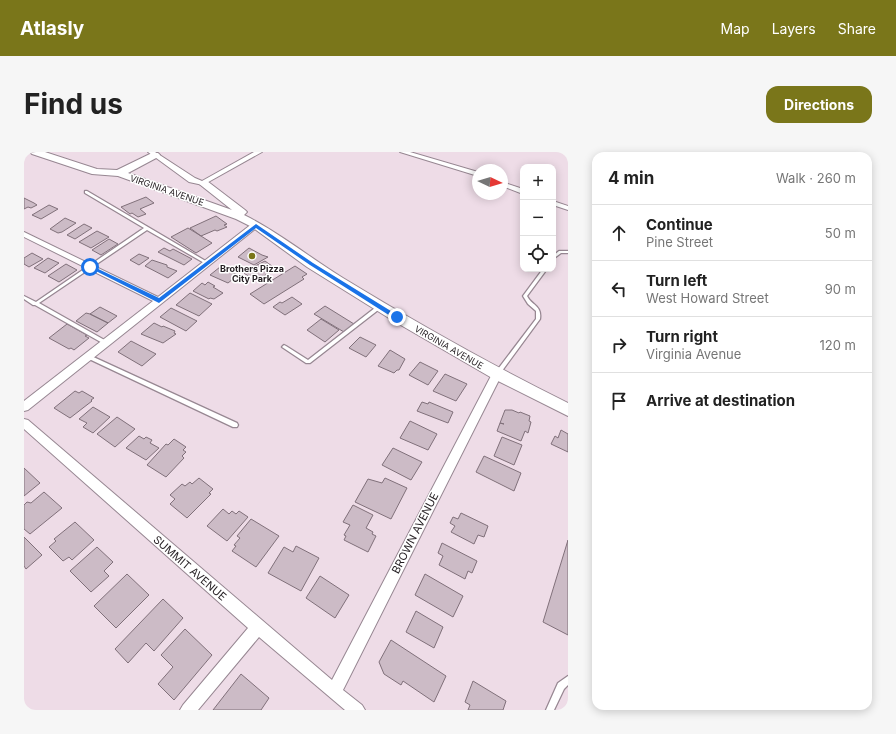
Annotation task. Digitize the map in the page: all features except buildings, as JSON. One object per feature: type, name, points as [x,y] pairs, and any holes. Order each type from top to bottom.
[{"type":"main road","name":"VIRGINIA AVENUE","points":[[35,152],[96,172],[118,173],[220,209],[256,226],[312,264],[380,306],[497,374],[568,410]]},
{"type":"main road","points":[[118,173],[153,153]]},
{"type":"main road","name":"VIRGINIA AVENUE","points":[[100,162],[113,166],[118,173]]},
{"type":"main road","points":[[203,183],[232,204],[256,226]]},
{"type":"street","points":[[203,183],[259,152]]},
{"type":"street","points":[[403,152],[472,172]]},
{"type":"street","name":"VIRGINIA AVENUE","points":[[153,153],[192,180],[203,183]]},
{"type":"street","points":[[508,186],[520,191]]},
{"type":"street","points":[[556,204],[568,208]]},
{"type":"street","points":[[24,407],[256,226]]},
{"type":"street","points":[[24,234],[159,301]]},
{"type":"street","name":"BROWN AVENUE","points":[[334,692],[497,374]]},
{"type":"street","name":"SUMMIT AVENUE","points":[[24,423],[258,627],[357,710]]},
{"type":"street","points":[[188,710],[258,627]]},
{"type":"lane","points":[[86,192],[207,263]]},
{"type":"lane","points":[[35,304],[147,228]]},
{"type":"lane","points":[[556,255],[560,252],[568,252]]},
{"type":"lane","points":[[497,374],[538,319],[538,310],[526,300],[525,296],[543,272]]},
{"type":"lane","points":[[24,297],[106,343]]},
{"type":"lane","points":[[284,347],[308,362],[380,306]]},
{"type":"lane","points":[[89,357],[235,425]]},
{"type":"lane","points":[[550,710],[561,686],[568,680]]},
{"type":"place","name":"Brothers Pizza City Park","points":[[252,256]]},
{"type":"route","points":[[90,267],[159,301],[256,226],[312,264],[397,317]]}]
